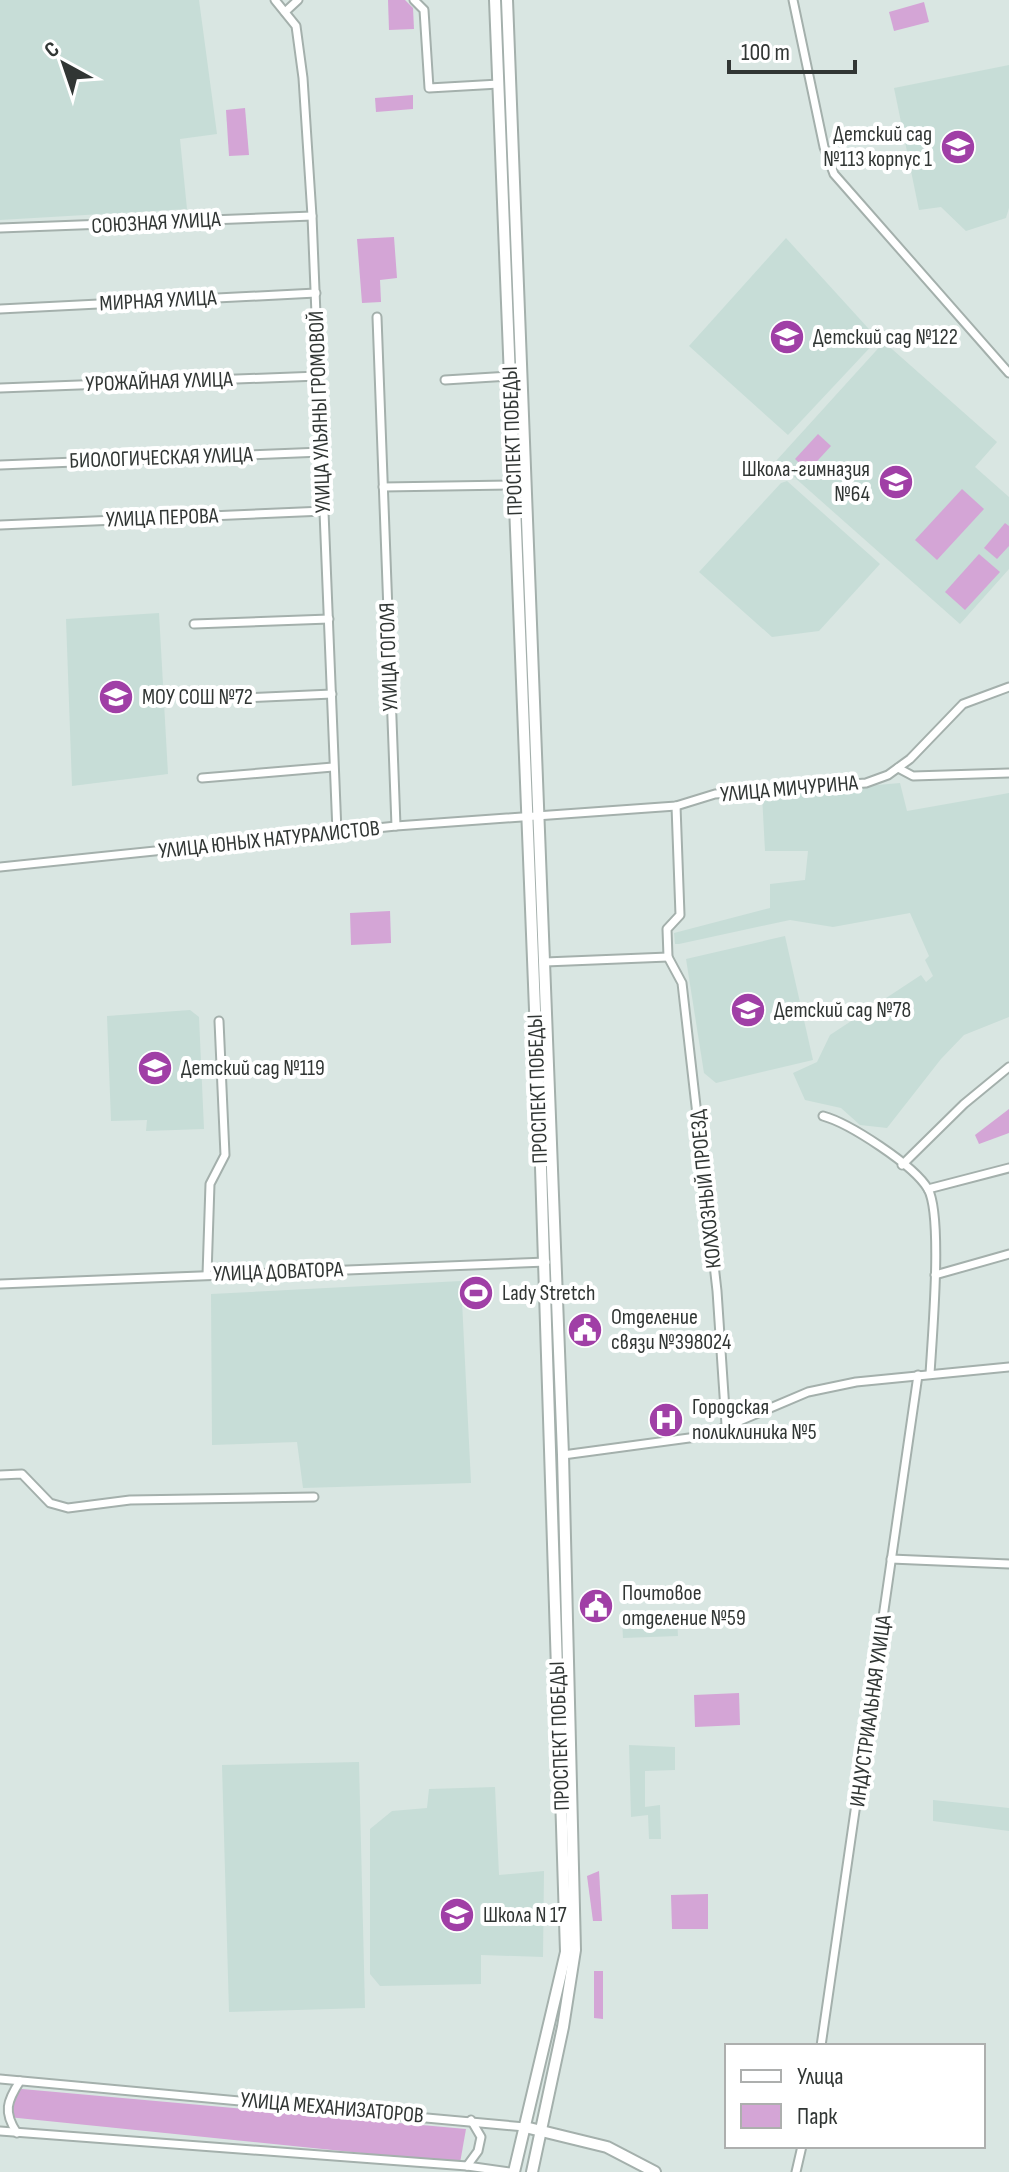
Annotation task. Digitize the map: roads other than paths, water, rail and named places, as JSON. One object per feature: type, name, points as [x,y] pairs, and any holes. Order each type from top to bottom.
[{"type":"main road","name":"ПРОСПЕКТ ПОБЕДЫ","points":[[495,0],[515,485],[533,816],[545,962],[563,1455],[575,1954],[543,2130],[532,2172]]},
{"type":"main road","name":"ПРОСПЕКТ ПОБЕДЫ","points":[[507,0],[566,1952],[512,2172]]},
{"type":"main road","name":"УЛИЦА МЕХАНИЗАТОРОВ","points":[[525,2127],[607,2147],[655,2172]]},
{"type":"street","name":"УЛИЦА УЛЬЯНЫ ГРОМОВОЙ","points":[[275,0],[296,26],[312,216],[337,832]]},
{"type":"street","points":[[285,12],[298,0]]},
{"type":"street","points":[[414,0],[424,10],[429,88],[499,84]]},
{"type":"street","points":[[793,0],[824,147],[834,174],[1009,373]]},
{"type":"street","name":"СОЮЗНАЯ УЛИЦА","points":[[0,228],[312,216]]},
{"type":"street","name":"МИРНАЯ УЛИЦА","points":[[0,309],[316,293]]},
{"type":"street","name":"УЛИЦА ГОГОЛЯ","points":[[377,317],[396,826]]},
{"type":"street","name":"УРОЖАЙНАЯ УЛИЦА","points":[[0,388],[319,376]]},
{"type":"street","points":[[445,380],[510,376]]},
{"type":"street","name":"БИОЛОГИЧЕСКАЯ УЛИЦА","points":[[0,465],[322,452]]},
{"type":"street","points":[[383,487],[515,485]]},
{"type":"street","name":"УЛИЦА ПЕРОВА","points":[[0,525],[324,511]]},
{"type":"street","points":[[194,624],[329,619]]},
{"type":"street","name":"УЛИЦА МИЧУРИНА","points":[[533,816],[676,806],[715,794],[866,783],[898,768],[932,738],[963,704],[1009,687]]},
{"type":"street","points":[[241,698],[332,694]]},
{"type":"street","points":[[202,778],[333,767]]},
{"type":"street","points":[[898,768],[913,776],[1009,773]]},
{"type":"street","points":[[545,962],[668,957],[667,929],[680,915],[676,806]]},
{"type":"street","name":"УЛИЦА ЮНЫХ НАТУРАЛИСТОВ","points":[[0,867],[396,826],[533,816]]},
{"type":"street","name":"КОЛХОЗНЫЙ ПРОЕЗД","points":[[668,957],[682,983],[717,1291],[726,1425]]},
{"type":"street","points":[[207,1275],[210,1184],[225,1155],[219,1021]]},
{"type":"street","points":[[902,1165],[931,1134],[1009,1067]]},
{"type":"street","points":[[823,1116],[854,1129],[928,1189],[933,1208],[935,1275],[930,1374]]},
{"type":"street","points":[[928,1189],[1009,1168]]},
{"type":"street","points":[[935,1275],[1009,1254]]},
{"type":"street","name":"УЛИЦА ДОВАТОРА","points":[[0,1284],[556,1261]]},
{"type":"street","points":[[563,1455],[704,1436],[808,1392],[918,1375],[1009,1367]]},
{"type":"street","name":"ИНДУСТРИАЛЬНАЯ УЛИЦА","points":[[821,2044],[918,1375]]},
{"type":"street","points":[[0,1475],[22,1474],[50,1503],[68,1508],[130,1500],[314,1497]]},
{"type":"street","points":[[891,1559],[1009,1564]]},
{"type":"street","name":"УЛИЦА МЕХАНИЗАТОРОВ","points":[[0,2079],[525,2127]]},
{"type":"street","points":[[17,2133],[7,2113],[9,2100],[20,2081]]},
{"type":"street","points":[[467,2166],[478,2151],[481,2137],[471,2120]]},
{"type":"street","points":[[0,2131],[512,2172]]},
{"type":"street","points":[[796,2172],[802,2148]]},
{"type":"place","name":"Детский сад №113 корпус 1","points":[[958,147]]},
{"type":"place","name":"Детский сад №122","points":[[787,337]]},
{"type":"place","name":"Школа-гимназия №64","points":[[896,482]]},
{"type":"place","name":"МОУ СОШ №72","points":[[116,697]]},
{"type":"place","name":"Детский сад №78","points":[[748,1010]]},
{"type":"place","name":"Детский сад №119","points":[[155,1068]]},
{"type":"place","name":"Lady Stretch","points":[[476,1293]]},
{"type":"place","name":"Отделение связи №398024","points":[[585,1330]]},
{"type":"place","name":"Городская поликлиника №5","points":[[666,1420]]},
{"type":"place","name":"Почтовое отделение №59","points":[[596,1606]]},
{"type":"place","name":"Школа N 17","points":[[457,1915]]}]
